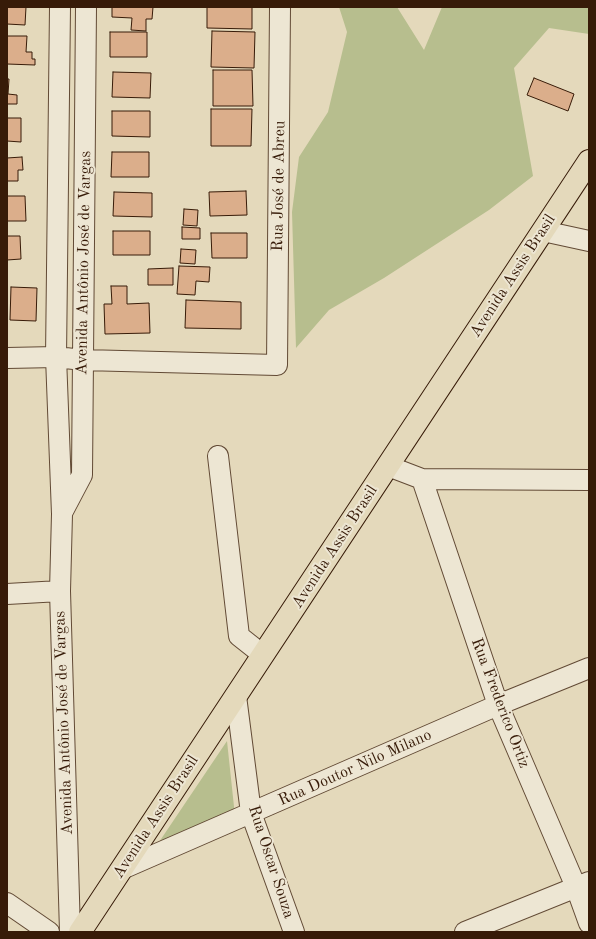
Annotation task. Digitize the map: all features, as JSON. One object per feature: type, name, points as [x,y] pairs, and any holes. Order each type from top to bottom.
[{"type":"main road","name":"Avenida Assis Brasil","points":[[80,932],[589,161]]},
{"type":"street","name":"Avenida Antônio José de Vargas","points":[[60,7],[56,357],[62,514],[60,591],[70,932]]},
{"type":"street","name":"Avenida Antônio José de Vargas","points":[[62,514],[82,475],[86,7]]},
{"type":"street","name":"Rua José de Abreu","points":[[83,360],[277,365],[280,7]]},
{"type":"street","points":[[60,37],[86,36]]},
{"type":"street","points":[[543,231],[589,241]]},
{"type":"street","points":[[7,358],[56,357],[83,360]]},
{"type":"street","points":[[58,433],[83,432]]},
{"type":"street","points":[[218,456],[240,636],[263,655]]},
{"type":"street","points":[[388,466],[422,479],[589,480]]},
{"type":"street","name":"Rua Frederico Ortiz","points":[[422,479],[498,705],[582,885],[589,923]]},
{"type":"street","points":[[7,594],[60,591]]},
{"type":"street","name":"Rua Doutor Nilo Milano","points":[[122,869],[498,705],[589,668]]},
{"type":"street","name":"Rua Oscar Souza","points":[[236,696],[252,813],[294,932]]},
{"type":"street","points":[[465,932],[582,885]]},
{"type":"street","points":[[7,903],[50,932]]},
{"type":"green space","points":[[339,7],[397,7],[424,50],[442,7],[589,7],[589,34],[549,28],[514,68],[533,176],[489,210],[384,278],[329,310],[296,348],[292,212],[299,157],[328,112],[347,32]]},
{"type":"green space","points":[[227,741],[235,816],[153,851]]},
{"type":"building","points":[[7,7],[26,7],[25,25],[7,24]]},
{"type":"building","points":[[112,7],[153,7],[152,19],[146,19],[146,31],[131,30],[132,18],[112,17]]},
{"type":"building","points":[[207,7],[252,7],[252,29],[207,28]]},
{"type":"building","points":[[212,31],[255,32],[254,68],[211,67]]},
{"type":"building","points":[[110,32],[147,32],[147,57],[110,57]]},
{"type":"building","points":[[7,36],[27,36],[26,52],[32,52],[32,59],[35,59],[35,65],[7,64]]},
{"type":"building","points":[[213,70],[252,70],[253,106],[213,106]]},
{"type":"building","points":[[113,72],[151,73],[150,98],[112,97]]},
{"type":"building","points":[[534,78],[574,94],[568,111],[527,95]]},
{"type":"building","points":[[7,79],[9,79],[8,94],[17,95],[17,104],[7,104]]},
{"type":"building","points":[[211,109],[252,109],[251,146],[211,146]]},
{"type":"building","points":[[112,111],[150,111],[150,137],[112,136]]},
{"type":"building","points":[[7,118],[21,118],[21,142],[7,141]]},
{"type":"building","points":[[112,152],[149,152],[149,177],[111,177]]},
{"type":"building","points":[[22,157],[23,170],[18,170],[18,181],[7,181],[7,158]]},
{"type":"building","points":[[246,191],[247,215],[210,216],[209,192]]},
{"type":"building","points":[[114,192],[152,193],[152,217],[113,216]]},
{"type":"building","points":[[7,196],[25,196],[26,221],[7,221]]},
{"type":"building","points":[[184,209],[198,210],[197,226],[183,225]]},
{"type":"building","points":[[182,227],[200,228],[200,239],[182,239]]},
{"type":"building","points":[[113,231],[150,231],[150,255],[113,255]]},
{"type":"building","points":[[211,233],[247,233],[247,258],[212,258]]},
{"type":"building","points":[[7,236],[20,236],[21,259],[7,260]]},
{"type":"building","points":[[181,249],[196,250],[195,264],[180,263]]},
{"type":"building","points":[[179,266],[210,267],[209,282],[196,281],[195,295],[177,294]]},
{"type":"building","points":[[173,268],[173,285],[148,285],[148,269]]},
{"type":"building","points":[[111,286],[127,286],[127,304],[149,303],[150,333],[105,334],[104,304],[112,304]]},
{"type":"building","points":[[11,287],[37,288],[36,321],[10,320]]},
{"type":"building","points":[[186,300],[241,302],[241,329],[185,328]]}]
